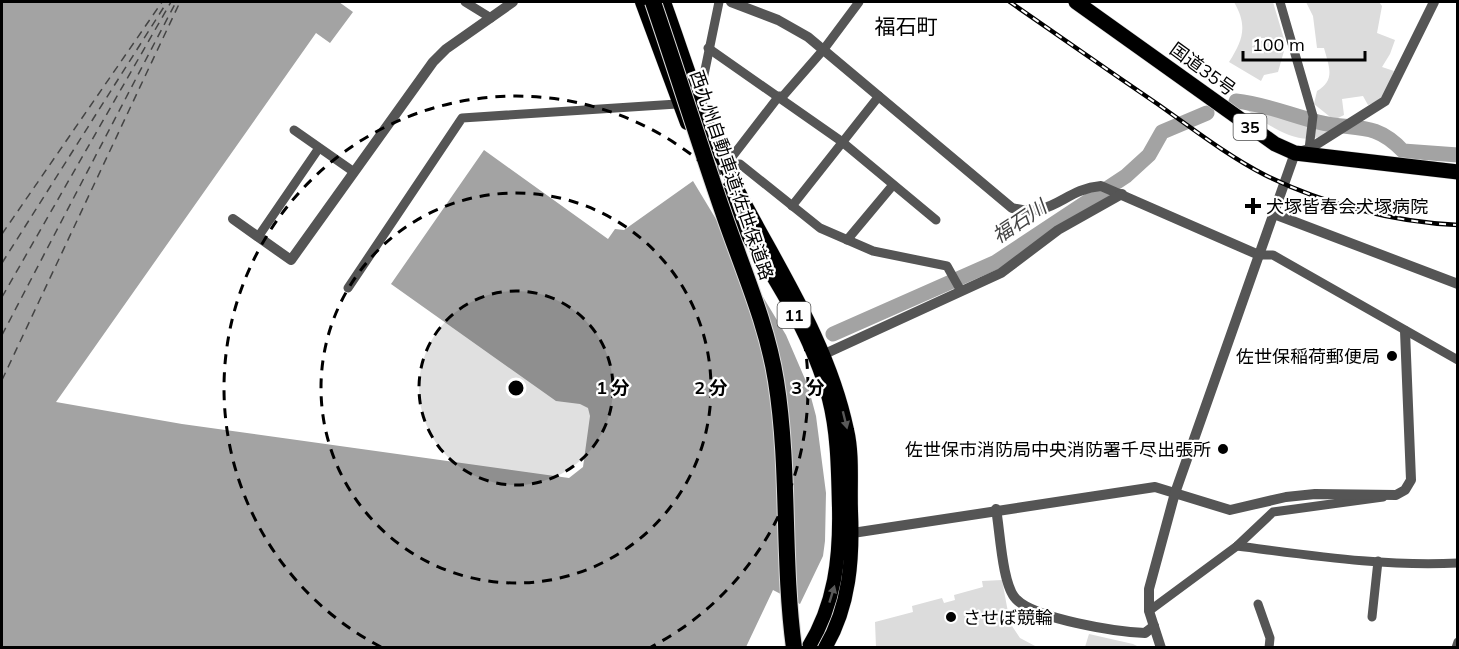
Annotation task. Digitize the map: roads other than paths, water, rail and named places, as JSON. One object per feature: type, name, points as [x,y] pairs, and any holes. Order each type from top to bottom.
[{"type":"highway","name":"国道35号","points":[[1076,2],[1275,144],[1302,151],[1458,171]]},
{"type":"highway","name":"西九州自動車道;佐世保道路","points":[[646,3],[764,328],[776,379],[783,435],[789,611],[794,648]]},
{"type":"main road","name":"11","points":[[664,2],[699,102],[725,166],[759,233],[807,317],[820,356],[833,427],[846,534],[848,585],[843,605],[825,648]]},
{"type":"main road","name":"11","points":[[646,3],[677,104],[711,176],[820,356]]},
{"type":"main road","name":"11","points":[[808,648],[832,595],[846,534]]},
{"type":"street","points":[[465,2],[490,18]]},
{"type":"street","points":[[233,219],[291,260],[433,62],[446,49],[513,2]]},
{"type":"street","points":[[699,102],[718,2]]},
{"type":"street","points":[[731,2],[778,20],[824,50],[1012,208],[1040,211],[1088,187],[1101,186],[1259,255],[1273,255],[1405,332],[1458,360]]},
{"type":"street","points":[[711,176],[725,166],[778,96],[783,96],[824,50],[859,2]]},
{"type":"street","points":[[1161,648],[1149,611],[1149,589],[1175,493],[1259,255],[1274,214],[1302,151],[1311,121],[1280,2]]},
{"type":"street","points":[[1302,151],[1358,120],[1385,101],[1434,2]]},
{"type":"street","points":[[708,48],[841,141],[936,220]]},
{"type":"street","points":[[792,206],[841,141],[879,96]]},
{"type":"street","points":[[348,288],[462,118],[677,104]]},
{"type":"street","points":[[294,130],[354,172]]},
{"type":"street","points":[[258,237],[319,148]]},
{"type":"street","points":[[725,166],[740,164],[820,228],[873,251],[947,266],[960,289]]},
{"type":"street","points":[[847,240],[893,184]]},
{"type":"street","points":[[820,356],[960,289],[1001,273],[1058,231],[1122,194]]},
{"type":"street","points":[[1274,214],[1458,284]]},
{"type":"street","points":[[1149,611],[1237,546],[1273,512],[1396,495],[1405,490],[1411,480],[1405,332]]},
{"type":"street","points":[[846,534],[996,509],[1155,487],[1230,510],[1286,497],[1315,494],[1355,493],[1384,497]]},
{"type":"street","points":[[996,509],[1009,585],[1016,599],[1030,608],[1115,632],[1145,633],[1154,626]]},
{"type":"street","points":[[1237,546],[1378,561],[1458,563]]},
{"type":"street","points":[[1372,617],[1378,561]]},
{"type":"street","points":[[1258,604],[1270,638],[1269,648]]},
{"type":"street","points":[[1456,648],[1458,642]]},
{"type":"waterway","name":"福石川","points":[[1236,101],[1331,125],[1363,128],[1383,135],[1403,151],[1458,155]]},
{"type":"waterway","name":"福石川","points":[[833,334],[996,262],[1126,176],[1149,155],[1162,132],[1207,113]]},
{"type":"railway","points":[[1010,2],[1211,142],[1265,175],[1311,195],[1359,210],[1408,220],[1458,225]]},
{"type":"place","name":"犬塚皆春会犬塚病院","points":[[1253,206]]},
{"type":"place","name":"佐世保稲荷郵便局","points":[[1392,356]]},
{"type":"place","name":"佐世保市消防局中央消防署千尽出張所","points":[[1223,449]]},
{"type":"place","name":"させぼ競輪","points":[[951,617]]},
{"type":"district","name":"福石町","points":[[906,26]]}]
